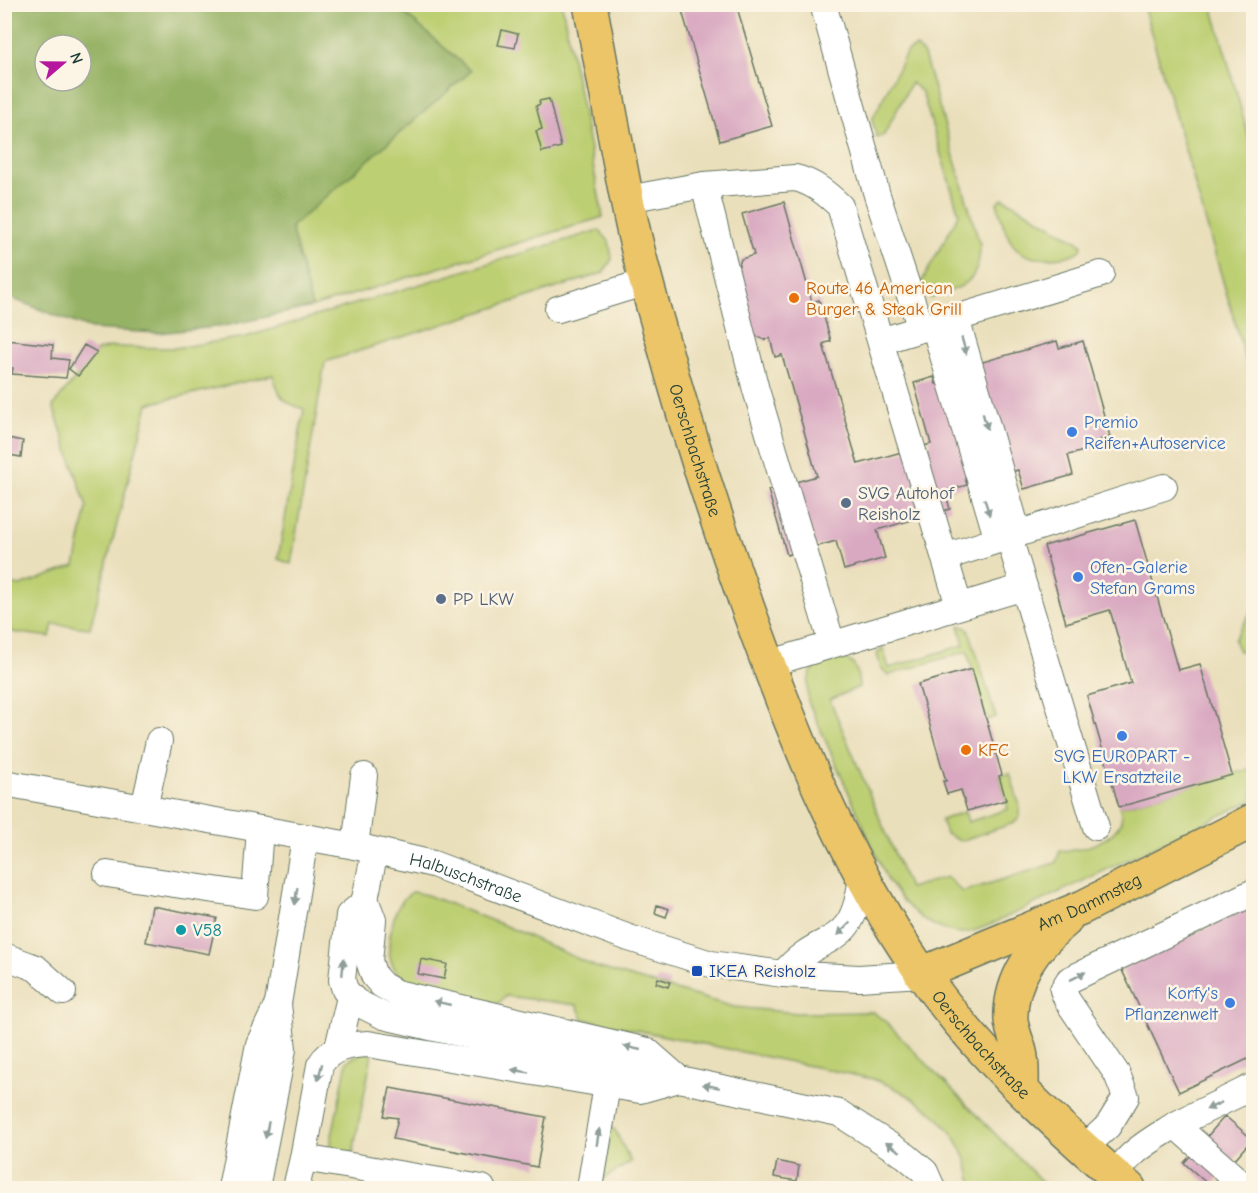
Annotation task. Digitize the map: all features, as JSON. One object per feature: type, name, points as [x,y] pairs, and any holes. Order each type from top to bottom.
[{"type":"main road","name":"Oerschbachstraße","points":[[590,4],[627,200],[646,282],[679,400],[717,522],[768,664],[814,779],[862,876],[921,974],[954,1017],[1022,1089],[1120,1184]]},
{"type":"main road","name":"Am Dammsteg","points":[[921,974],[1083,907],[1254,820]]},
{"type":"main road","points":[[1022,1089],[1021,1054],[1011,1023],[1011,1001],[1021,972],[1048,935],[1083,907]]},
{"type":"street","points":[[823,4],[877,195],[937,324],[1024,587],[1096,827]]},
{"type":"street","points":[[627,200],[704,185],[795,178],[806,180],[840,206],[959,606]]},
{"type":"street","points":[[704,185],[756,390],[832,644]]},
{"type":"street","points":[[881,341],[1101,274]]},
{"type":"street","points":[[558,309],[646,282]]},
{"type":"street","points":[[945,557],[1164,487]]},
{"type":"street","points":[[768,664],[1024,587]]},
{"type":"street","points":[[144,808],[159,741]]},
{"type":"street","points":[[364,776],[366,901],[373,920],[369,961],[374,976],[382,985],[396,993],[647,1051],[680,1079]]},
{"type":"street","name":"Halbuschstraße","points":[[4,783],[365,848],[433,864],[629,938],[699,960],[783,975],[859,978],[921,974]]},
{"type":"street","points":[[107,873],[255,896],[260,829]]},
{"type":"street","points":[[256,1188],[283,1049],[278,1004],[305,838]]},
{"type":"street","points":[[783,975],[797,958],[845,931],[860,901],[862,876]]},
{"type":"street","points":[[1084,1148],[1108,1126],[1126,1097],[1118,1074],[1067,1000],[1063,990],[1069,980],[1254,892]]},
{"type":"street","points":[[366,901],[349,915],[342,980],[350,997],[384,1016],[839,1113],[906,1156],[925,1172],[932,1188]]},
{"type":"street","points":[[4,956],[44,973],[63,992]]},
{"type":"street","points":[[338,1048],[350,997]]},
{"type":"street","points":[[231,1188],[259,1044],[278,1004]]},
{"type":"street","points":[[297,1188],[320,1065],[327,1054],[338,1048],[368,1044],[640,1090],[680,1079]]},
{"type":"street","points":[[590,1188],[607,1085]]},
{"type":"street","points":[[1120,1184],[1134,1152],[1175,1125],[1254,1086]]},
{"type":"street","points":[[1175,1125],[1246,1188]]},
{"type":"street","points":[[303,1158],[482,1188]]},
{"type":"green space","points":[[4,5],[395,5],[471,71],[291,227],[312,307],[224,326],[158,333],[91,329],[5,296]]},
{"type":"green space","points":[[395,5],[562,5],[603,217],[312,307],[291,227],[471,71]]},
{"type":"green space","points":[[1143,5],[1212,5],[1253,152],[1253,385]]},
{"type":"green space","points":[[917,47],[924,55],[980,245],[977,268],[973,276],[960,287],[931,298],[922,292],[921,283],[959,214],[922,92],[911,83],[884,135],[877,138],[872,120],[907,51]]},
{"type":"green space","points":[[1003,198],[1082,244],[1081,250],[1062,257],[1036,258],[1018,250],[1007,235],[1000,214],[997,203]]},
{"type":"green space","points":[[599,230],[609,241],[612,259],[603,273],[325,362],[291,564],[278,559],[304,409],[290,404],[282,397],[273,375],[148,404],[90,628],[53,624],[50,637],[5,631],[5,583],[20,586],[75,566],[87,507],[53,406],[98,350],[111,347],[175,348],[246,337]]},
{"type":"green space","points":[[1253,608],[1253,650],[1239,651],[1234,640]]},
{"type":"green space","points":[[959,625],[967,628],[971,636],[996,717],[986,720],[967,651],[889,675],[881,668],[877,654],[883,648],[889,668],[964,645]]},
{"type":"green space","points":[[843,658],[854,666],[859,687],[830,700],[909,888],[947,877],[962,892],[1056,863],[1060,850],[1080,849],[1112,834],[1119,826],[1122,817],[1119,807],[1253,768],[1253,800],[990,925],[962,933],[938,927],[909,907],[887,879],[808,701],[808,681],[813,670]]},
{"type":"green space","points":[[1010,773],[1020,807],[1020,817],[1014,823],[960,841],[946,834],[941,820],[965,812],[968,822],[1008,809],[999,776]]},
{"type":"green space","points":[[412,892],[427,895],[508,927],[596,967],[734,1007],[797,1013],[873,1012],[886,1022],[1048,1188],[973,1188],[965,1157],[958,1143],[939,1119],[901,1091],[873,1079],[583,1019],[577,1005],[506,996],[499,1003],[424,990],[408,982],[396,972],[390,956],[390,936],[394,917],[402,901]]},
{"type":"green space","points":[[363,1052],[372,1054],[353,1153],[334,1151],[330,1146],[347,1061]]},
{"type":"green space","points":[[611,1128],[615,1130],[631,1162],[603,1179]]},
{"type":"building","points":[[680,4],[736,4],[772,126],[720,141]]},
{"type":"building","points":[[502,30],[518,34],[515,48],[498,45]]},
{"type":"building","points":[[549,99],[561,147],[542,152],[536,131],[542,129],[536,106],[540,104],[539,101]]},
{"type":"building","points":[[784,202],[812,302],[819,300],[831,341],[823,344],[858,464],[931,444],[914,383],[934,377],[936,384],[981,371],[979,363],[1057,341],[1059,348],[1083,341],[1110,437],[1086,444],[1088,450],[1068,455],[1073,475],[1024,489],[1018,470],[1011,472],[1009,466],[965,478],[967,485],[945,491],[950,509],[877,530],[885,558],[844,570],[836,541],[787,555],[768,490],[817,476],[782,355],[775,357],[770,338],[764,340],[755,335],[738,268],[741,259],[754,255],[742,214]]},
{"type":"building","points":[[6,340],[53,345],[52,358],[69,360],[66,378],[12,374],[13,368],[4,366]]},
{"type":"building","points":[[84,345],[97,352],[78,376],[69,369]]},
{"type":"building","points":[[8,438],[23,441],[21,457],[4,454],[4,442],[8,442]]},
{"type":"building","points":[[1135,520],[1178,670],[1200,664],[1232,775],[1119,807],[1087,696],[1131,683],[1110,610],[1066,623],[1044,546]]},
{"type":"building","points":[[972,669],[1002,775],[999,776],[1006,800],[967,811],[961,790],[947,794],[943,781],[946,781],[918,684]]},
{"type":"building","points":[[657,905],[669,909],[666,917],[655,913]]},
{"type":"building","points":[[1254,905],[1254,1056],[1179,1092],[1121,968]]},
{"type":"building","name":"V58","points":[[152,906],[217,918],[209,954],[146,942]]},
{"type":"building","points":[[421,959],[447,964],[444,979],[418,974]]},
{"type":"building","points":[[658,978],[670,982],[668,987],[656,983]]},
{"type":"building","points":[[390,1088],[546,1117],[537,1167],[393,1139],[398,1118],[384,1116]]},
{"type":"building","points":[[1225,1116],[1252,1139],[1211,1187],[1184,1163]]},
{"type":"building","points":[[777,1161],[799,1166],[797,1181],[774,1177]]},
{"type":"place","name":"Route 46 American Burger & Steak Grill","points":[[794,298]]},
{"type":"place","name":"Premio Reifen+Autoservice","points":[[1072,432]]},
{"type":"place","name":"SVG Autohof Reisholz","points":[[846,503]]},
{"type":"place","name":"Ofen-Galerie Stefan Grams","points":[[1078,577]]},
{"type":"place","name":"PP LKW","points":[[441,599]]},
{"type":"place","name":"SVG EUROPART - LKW Ersatzteile","points":[[1122,736]]},
{"type":"place","name":"KFC","points":[[966,750]]},
{"type":"place","name":"V58","points":[[181,930]]},
{"type":"place","name":"IKEA Reisholz","points":[[697,971]]},
{"type":"place","name":"Korfy's Pflanzenwelt","points":[[1230,1003]]}]
